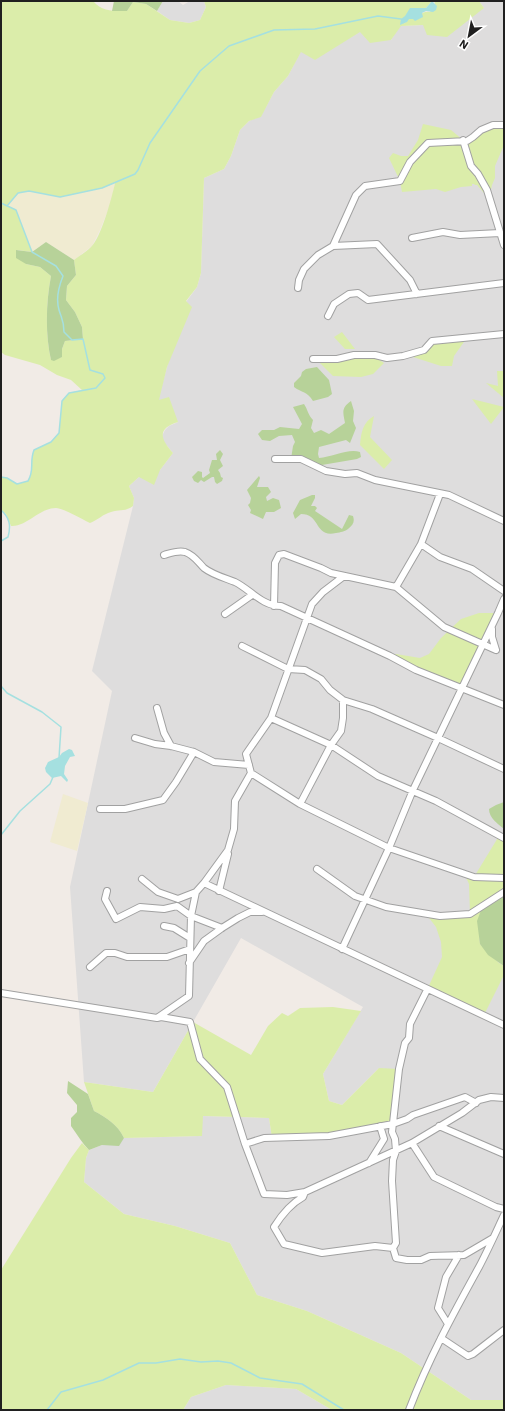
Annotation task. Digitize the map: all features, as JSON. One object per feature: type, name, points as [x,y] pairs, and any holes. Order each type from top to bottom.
[{"type":"street","points":[[333,246],[356,195],[365,186],[400,181],[410,162],[428,143],[467,140],[474,137],[481,130],[493,125],[504,125]]},
{"type":"street","points":[[463,140],[471,166],[478,174],[487,190],[504,246]]},
{"type":"street","points":[[412,238],[443,232],[460,235],[500,233]]},
{"type":"street","points":[[298,288],[299,280],[304,269],[318,256],[333,246],[377,244],[410,280],[417,294]]},
{"type":"street","points":[[328,316],[334,304],[339,299],[354,292],[368,300],[504,283]]},
{"type":"street","points":[[313,359],[337,359],[354,355],[375,355],[387,358],[403,356],[424,350],[432,341],[504,334]]},
{"type":"street","points":[[275,459],[301,459],[326,470],[345,474],[357,473],[375,480],[449,495],[504,521]]},
{"type":"street","points":[[396,587],[421,544],[440,494]]},
{"type":"street","points":[[421,544],[440,557],[472,569],[504,591]]},
{"type":"street","points":[[164,555],[179,551],[187,552],[204,568],[245,588],[260,600],[274,606],[281,606],[390,656],[416,670],[504,705]]},
{"type":"street","points":[[274,606],[275,563],[279,555],[288,554],[331,573],[396,587],[444,627],[496,650],[492,638],[491,628]]},
{"type":"street","points":[[344,576],[323,592],[312,604],[270,718],[246,754],[251,773],[300,804],[389,848],[474,877],[504,878]]},
{"type":"street","points":[[225,614],[252,595]]},
{"type":"street","points":[[342,949],[389,848],[413,790],[504,598]]},
{"type":"street","points":[[242,646],[288,669],[305,670],[321,679],[330,690],[343,700],[372,709],[438,738],[504,770]]},
{"type":"street","points":[[300,804],[341,731],[343,700]]},
{"type":"street","points":[[157,708],[164,733],[171,746]]},
{"type":"street","points":[[270,718],[332,746],[378,776],[436,801],[504,838]]},
{"type":"street","points":[[135,738],[155,744],[171,746],[194,752],[214,762],[249,765]]},
{"type":"street","points":[[100,809],[125,809],[163,800],[194,752]]},
{"type":"street","points":[[219,891],[234,829],[235,801],[251,773]]},
{"type":"street","points":[[142,879],[158,892],[178,899],[196,892],[228,850]]},
{"type":"street","points":[[317,869],[355,896],[386,908],[440,916],[470,914],[504,892]]},
{"type":"street","points":[[204,883],[504,1025]]},
{"type":"street","points":[[107,891],[104,899],[116,919],[140,907],[164,909],[176,906],[191,916],[222,928]]},
{"type":"street","points":[[157,1018],[189,996],[191,916],[196,892]]},
{"type":"street","points":[[189,963],[204,941],[222,928],[250,912],[264,912]]},
{"type":"street","points":[[164,926],[174,928],[190,938]]},
{"type":"street","points":[[90,966],[106,953],[115,953],[127,957],[167,957],[190,950]]},
{"type":"street","points":[[392,1248],[396,1243],[392,1181],[393,1160],[396,1151],[395,1139],[392,1132],[399,1069],[405,1043],[409,1038],[410,1024],[428,990]]},
{"type":"street","points":[[1,993],[190,1022],[200,1059],[227,1087],[245,1144],[264,1194],[287,1195],[305,1192],[412,1143],[462,1114],[479,1100],[491,1097],[504,1098]]},
{"type":"street","points":[[245,1144],[264,1138],[329,1136],[393,1124],[413,1115],[465,1097],[476,1103]]},
{"type":"street","points":[[369,1163],[384,1138],[380,1126]]},
{"type":"street","points":[[439,1126],[504,1154]]},
{"type":"street","points":[[412,1143],[434,1177],[496,1207],[504,1209]]},
{"type":"street","points":[[305,1192],[303,1197],[299,1199],[279,1219],[274,1227],[284,1244],[322,1253],[375,1246],[392,1248]]},
{"type":"street","points":[[409,1410],[426,1368],[467,1286],[479,1267],[504,1215]]},
{"type":"street","points":[[392,1248],[396,1258],[421,1260],[430,1256],[464,1255],[493,1238]]},
{"type":"street","points":[[448,1324],[438,1308],[446,1277],[459,1255]]},
{"type":"street","points":[[441,1338],[468,1356],[473,1354],[504,1330]]},
{"type":"shaded area","points":[[163,1],[178,1],[183,5],[190,1],[204,1],[206,7],[200,20],[189,23],[170,20],[157,11]]},
{"type":"shaded area","points":[[479,1],[504,1],[504,1400],[471,1400],[401,1353],[307,1311],[257,1295],[230,1243],[175,1226],[124,1214],[84,1182],[86,1158],[89,1150],[102,1145],[118,1145],[124,1138],[202,1136],[202,1116],[269,1118],[272,1138],[329,1136],[379,1068],[342,1105],[329,1101],[323,1074],[363,1007],[241,938],[153,1092],[84,1082],[70,887],[112,691],[92,671],[133,506],[134,498],[129,486],[139,477],[160,470],[173,453],[163,441],[162,436],[169,426],[178,422],[158,400],[186,302],[197,287],[201,273],[204,178],[224,169],[231,156],[240,130],[249,121],[261,116],[274,92],[288,76],[301,51],[315,59],[360,31],[391,40],[400,26],[424,25],[484,8]]},
{"type":"shaded area","points":[[115,182],[112,200],[92,246],[74,260],[46,242],[32,252],[16,210],[7,206],[18,193],[29,191],[60,197],[102,188]]},
{"type":"shaded area","points":[[63,794],[88,803],[77,851],[50,842]]},
{"type":"shaded area","points":[[226,1385],[296,1389],[332,1410],[183,1410],[191,1397]]},
{"type":"green space","points":[[1,1],[93,1],[104,9],[113,11],[127,11],[133,2],[146,4],[170,20],[189,23],[200,20],[206,7],[204,1],[432,1],[426,8],[414,8],[404,24],[408,19],[414,18],[424,12],[430,12],[435,3],[434,1],[479,1],[484,8],[447,37],[427,35],[423,25],[401,26],[391,40],[370,43],[360,32],[315,60],[301,52],[288,76],[274,92],[261,117],[249,121],[240,130],[231,156],[224,169],[204,178],[201,273],[197,287],[186,301],[192,307],[167,367],[159,400],[169,397],[178,422],[166,428],[163,435],[166,443],[173,453],[160,470],[154,485],[139,477],[129,486],[134,498],[133,506],[127,509],[108,513],[90,523],[64,510],[56,508],[44,511],[17,526],[11,526],[6,514],[1,510],[1,477],[7,478],[17,484],[28,481],[31,473],[34,450],[51,442],[59,433],[62,401],[69,393],[82,390],[71,380],[57,375],[40,365],[5,355],[1,352]],"holes":[[[115,183],[106,217],[99,235],[91,247],[74,260],[76,275],[67,286],[66,300],[75,312],[82,327],[83,339],[65,341],[62,349],[62,357],[51,360],[47,318],[51,276],[40,267],[26,264],[17,250],[32,252],[16,210],[7,206],[18,193],[29,191],[60,197],[102,188]]]},
{"type":"green space","points":[[114,1],[163,1],[157,11],[146,4],[133,2],[127,11],[112,11]]},
{"type":"green space","points":[[423,124],[451,130],[463,140],[467,141],[481,130],[504,125],[504,145],[495,166],[495,178],[489,199],[477,185],[474,184],[472,184],[472,186],[461,187],[445,192],[436,189],[402,192],[400,181],[389,158],[393,153],[401,156],[408,156],[418,140]]},
{"type":"green space","points":[[46,242],[74,260],[76,275],[67,286],[66,300],[75,312],[82,327],[83,339],[65,341],[62,349],[62,357],[54,361],[51,360],[47,329],[47,307],[51,276],[40,267],[26,264],[16,258],[16,250],[32,252]]},
{"type":"green space","points":[[342,332],[355,349],[345,349],[334,337]]},
{"type":"green space","points":[[466,339],[454,356],[452,366],[441,366],[410,356],[433,342]]},
{"type":"green space","points":[[359,358],[378,359],[384,363],[373,374],[361,377],[333,376],[318,361]]},
{"type":"green space","points":[[317,367],[329,380],[332,394],[328,397],[313,401],[306,394],[294,387],[294,383],[306,369]]},
{"type":"green space","points":[[497,371],[504,371],[504,398],[486,383],[498,386]]},
{"type":"green space","points":[[472,399],[504,407],[491,424]]},
{"type":"green space","points":[[351,401],[354,411],[353,421],[356,428],[350,443],[346,440],[319,447],[318,454],[319,458],[356,451],[360,452],[361,457],[357,459],[316,466],[291,459],[295,442],[292,435],[279,436],[270,441],[262,440],[258,434],[262,430],[274,430],[280,427],[299,429],[302,424],[293,407],[304,404],[313,420],[311,428],[314,433],[321,430],[329,434],[345,423],[344,408]]},
{"type":"green space","points":[[374,416],[370,437],[392,460],[384,469],[360,445],[363,428],[367,421]]},
{"type":"green space","points":[[220,450],[223,454],[220,460],[223,466],[218,470],[223,478],[222,481],[217,484],[214,477],[212,477],[204,482],[201,480],[198,483],[194,481],[192,477],[198,471],[202,472],[203,478],[210,473],[209,470],[212,460],[217,460],[216,454]]},
{"type":"green space","points":[[259,476],[260,478],[257,487],[268,487],[271,492],[266,497],[267,501],[273,498],[279,500],[281,508],[274,512],[266,512],[263,519],[250,513],[251,510],[248,505],[251,498],[247,490]]},
{"type":"green space","points":[[315,495],[315,498],[311,506],[315,506],[317,508],[315,511],[342,529],[349,515],[353,516],[354,522],[352,525],[344,531],[329,534],[324,532],[312,518],[307,515],[301,514],[295,519],[293,513],[300,500]]},
{"type":"green space","points":[[479,613],[498,613],[462,688],[390,656],[396,654],[420,658],[429,654],[441,638],[461,619]]},
{"type":"green space","points":[[504,802],[504,829],[492,818],[489,809]]},
{"type":"green space","points":[[499,836],[504,838],[504,892],[479,934],[480,944],[504,966],[504,975],[484,1015],[427,990],[442,957],[441,942],[436,927],[426,914],[470,914],[469,884],[464,873],[474,877]]},
{"type":"green space","points":[[504,892],[504,966],[488,955],[480,944],[477,921],[483,905]]},
{"type":"green space","points":[[333,1007],[361,1011],[323,1074],[329,1101],[342,1105],[379,1068],[399,1069],[393,1124],[329,1136],[272,1138],[269,1118],[203,1116],[202,1136],[124,1138],[111,1122],[94,1111],[84,1082],[153,1092],[193,1022],[251,1055],[268,1026],[282,1013],[288,1016],[300,1008]]},
{"type":"green space","points":[[68,1081],[88,1094],[94,1111],[115,1125],[124,1138],[119,1146],[102,1145],[89,1150],[84,1144],[71,1126],[71,1118],[77,1112],[77,1105],[67,1093]]},
{"type":"green space","points":[[82,1143],[89,1150],[86,1158],[84,1182],[124,1214],[175,1226],[230,1243],[257,1295],[307,1311],[401,1353],[471,1400],[504,1400],[504,1410],[332,1410],[296,1389],[226,1385],[191,1397],[183,1410],[1,1410],[1,1270],[71,1158]]},
{"type":"water","points":[[432,1],[437,6],[436,10],[433,12],[426,11],[422,13],[423,17],[415,21],[413,19],[409,19],[407,22],[400,25],[401,19],[410,8],[426,8]]},
{"type":"water","points":[[69,749],[72,750],[75,756],[70,757],[65,766],[64,774],[68,780],[67,782],[61,776],[52,778],[46,772],[45,768],[48,762],[59,757],[62,753]]},
{"type":"waterway","points":[[7,206],[18,193],[29,191],[60,197],[102,188],[135,174],[150,143],[200,71],[229,46],[274,30],[315,29],[378,16],[401,19]]},
{"type":"waterway","points":[[1,203],[16,210],[32,252],[56,266],[63,276],[59,289],[58,302],[64,332],[72,340],[83,339],[90,370],[103,374],[105,378],[96,388],[69,393],[62,401],[59,433],[51,442],[34,450],[31,473],[28,481],[17,484],[7,478],[1,477]]},
{"type":"waterway","points":[[1,510],[8,519],[9,526],[8,537],[1,541]]},
{"type":"waterway","points":[[1,686],[7,693],[42,712],[61,727],[59,758]]},
{"type":"waterway","points":[[1,835],[20,811],[50,784],[53,777]]},
{"type":"waterway","points":[[47,1410],[61,1392],[103,1380],[139,1363],[156,1363],[180,1359],[201,1362],[218,1361],[231,1363],[260,1378],[302,1384],[344,1410]]}]
